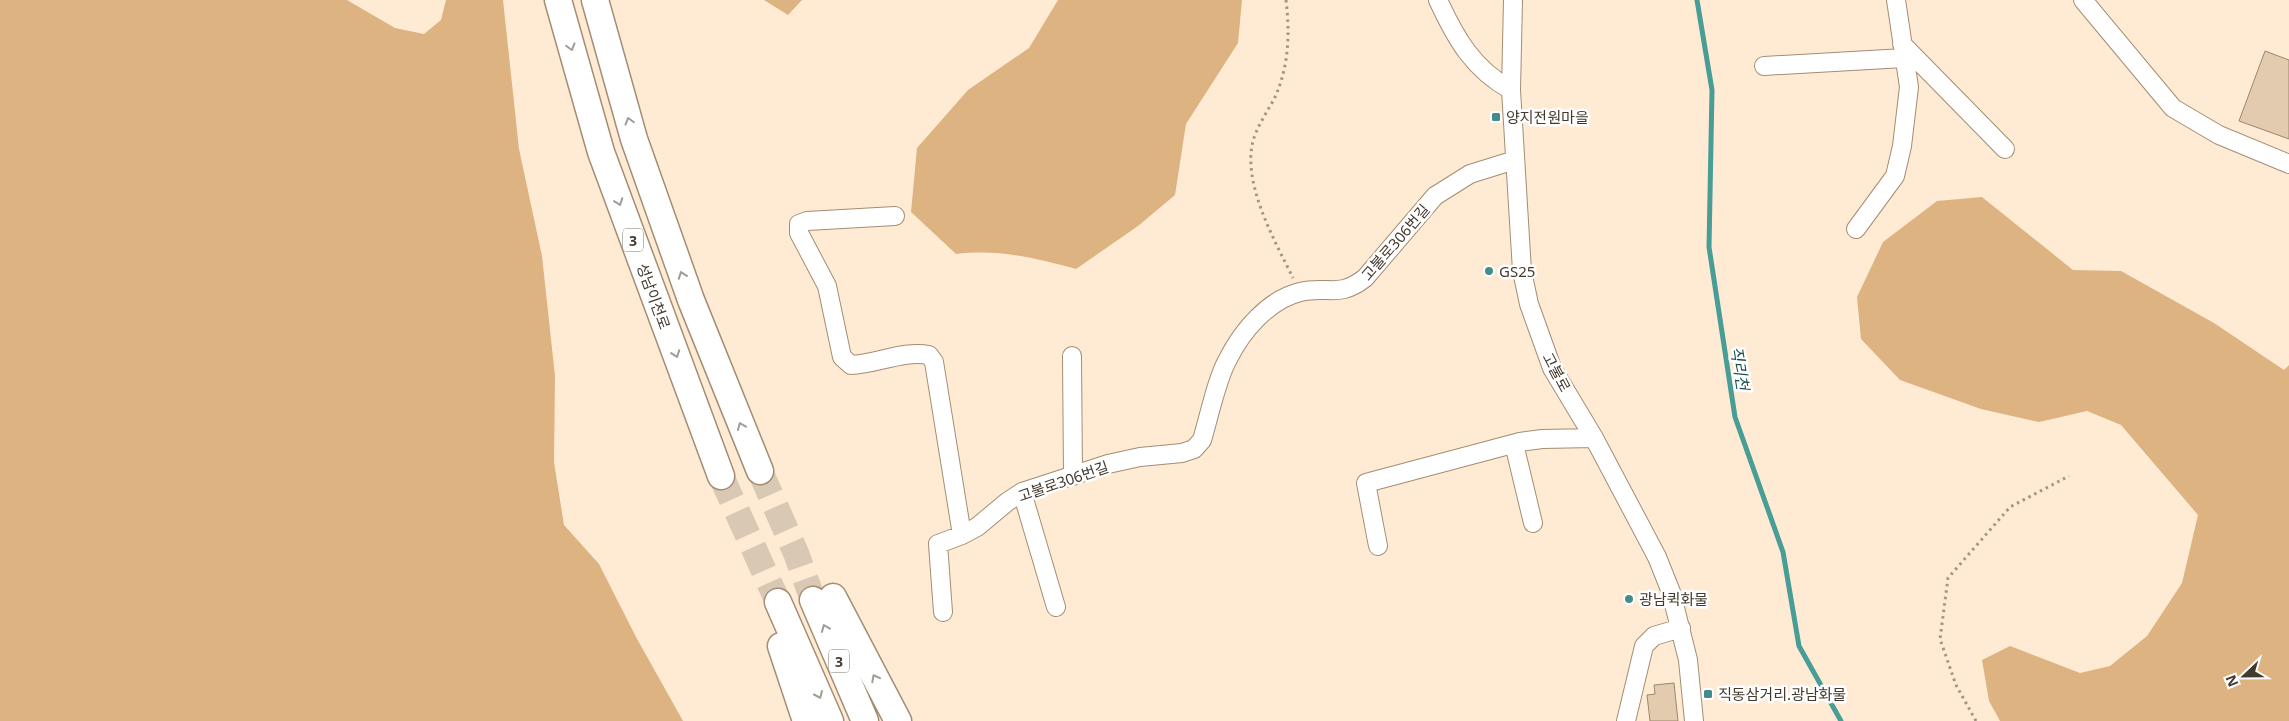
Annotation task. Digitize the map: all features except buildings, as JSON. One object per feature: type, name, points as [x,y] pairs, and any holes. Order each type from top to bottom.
[{"type":"highway","name":"성남이천로","points":[[558,0],[601,152],[721,476]]},
{"type":"highway","name":"3","points":[[595,0],[634,139],[691,300],[760,471]]},
{"type":"highway","name":"3","points":[[866,721],[823,598],[898,721]]},
{"type":"highway","name":"3","points":[[806,721],[772,604],[830,721]]},
{"type":"street","points":[[1438,0],[1449,24],[1469,56],[1491,79],[1511,90]]},
{"type":"street","name":"고불로","points":[[1513,0],[1511,90],[1522,271],[1529,304],[1552,368],[1594,438],[1657,557],[1681,628],[1688,660],[1694,721]]},
{"type":"street","points":[[1856,229],[1895,176],[1902,146],[1908,87],[1896,0]]},
{"type":"street","points":[[2083,0],[2173,108],[2219,135],[2289,164]]},
{"type":"street","points":[[1764,66],[1903,51]]},
{"type":"street","points":[[1903,51],[2005,149]]},
{"type":"street","name":"고불로306번길","points":[[943,612],[938,544],[977,527],[1022,492],[1108,464],[1140,457],[1182,453],[1194,448],[1202,440],[1227,360],[1246,332],[1263,312],[1281,300],[1300,292],[1341,291],[1352,288],[1365,278],[1434,196],[1470,174],[1515,160]]},
{"type":"street","points":[[895,216],[808,221],[799,224],[799,233],[827,286],[842,358],[851,365],[861,365],[918,353],[929,355],[934,362],[962,535]]},
{"type":"street","points":[[1072,356],[1073,476]]},
{"type":"street","points":[[1378,546],[1366,483],[1514,444],[1542,439],[1594,438]]},
{"type":"street","points":[[1514,444],[1533,523]]},
{"type":"street","points":[[1022,492],[1056,607]]},
{"type":"street","points":[[1626,721],[1644,646],[1654,636],[1681,628]]},
{"type":"path","points":[[1286,0],[1289,25],[1286,60],[1276,95],[1253,142],[1252,173],[1262,209],[1300,292]]},
{"type":"path","points":[[1976,721],[1956,685],[1940,639],[1948,578],[2010,507],[2069,476]]},
{"type":"shaded area","points":[[0,0],[347,0],[395,28],[424,34],[441,20],[446,0],[503,0],[519,149],[542,256],[555,376],[554,462],[564,525],[599,564],[636,637],[683,721],[0,721]]},
{"type":"shaded area","points":[[764,0],[802,0],[788,15]]},
{"type":"shaded area","points":[[1058,0],[1242,0],[1238,43],[1186,124],[1175,195],[1138,226],[1076,269],[1031,258],[1003,254],[956,254],[911,212],[917,148],[968,90],[1029,48]]},
{"type":"shaded area","points":[[1982,197],[2073,270],[2121,271],[2214,323],[2284,370],[2289,365],[2289,721],[2000,721],[1989,701],[1982,660],[2010,646],[2080,673],[2110,666],[2147,636],[2182,583],[2198,515],[2121,425],[2087,411],[2039,422],[1981,409],[1900,380],[1861,339],[1857,297],[1883,242],[1937,201]]},
{"type":"waterway","name":"직리천","points":[[1697,0],[1712,90],[1709,247],[1735,417],[1783,552],[1799,646],[1841,721]]},
{"type":"tunnel","points":[[760,471],[796,553],[813,600]]},
{"type":"tunnel","points":[[721,476],[778,602]]},
{"type":"place","name":"양지전원마을","points":[[1496,117]]},
{"type":"place","name":"GS25","points":[[1489,271]]},
{"type":"place","name":"광남퀵화물","points":[[1629,599]]},
{"type":"place","name":"직동삼거리.광남화물","points":[[1708,694]]}]
